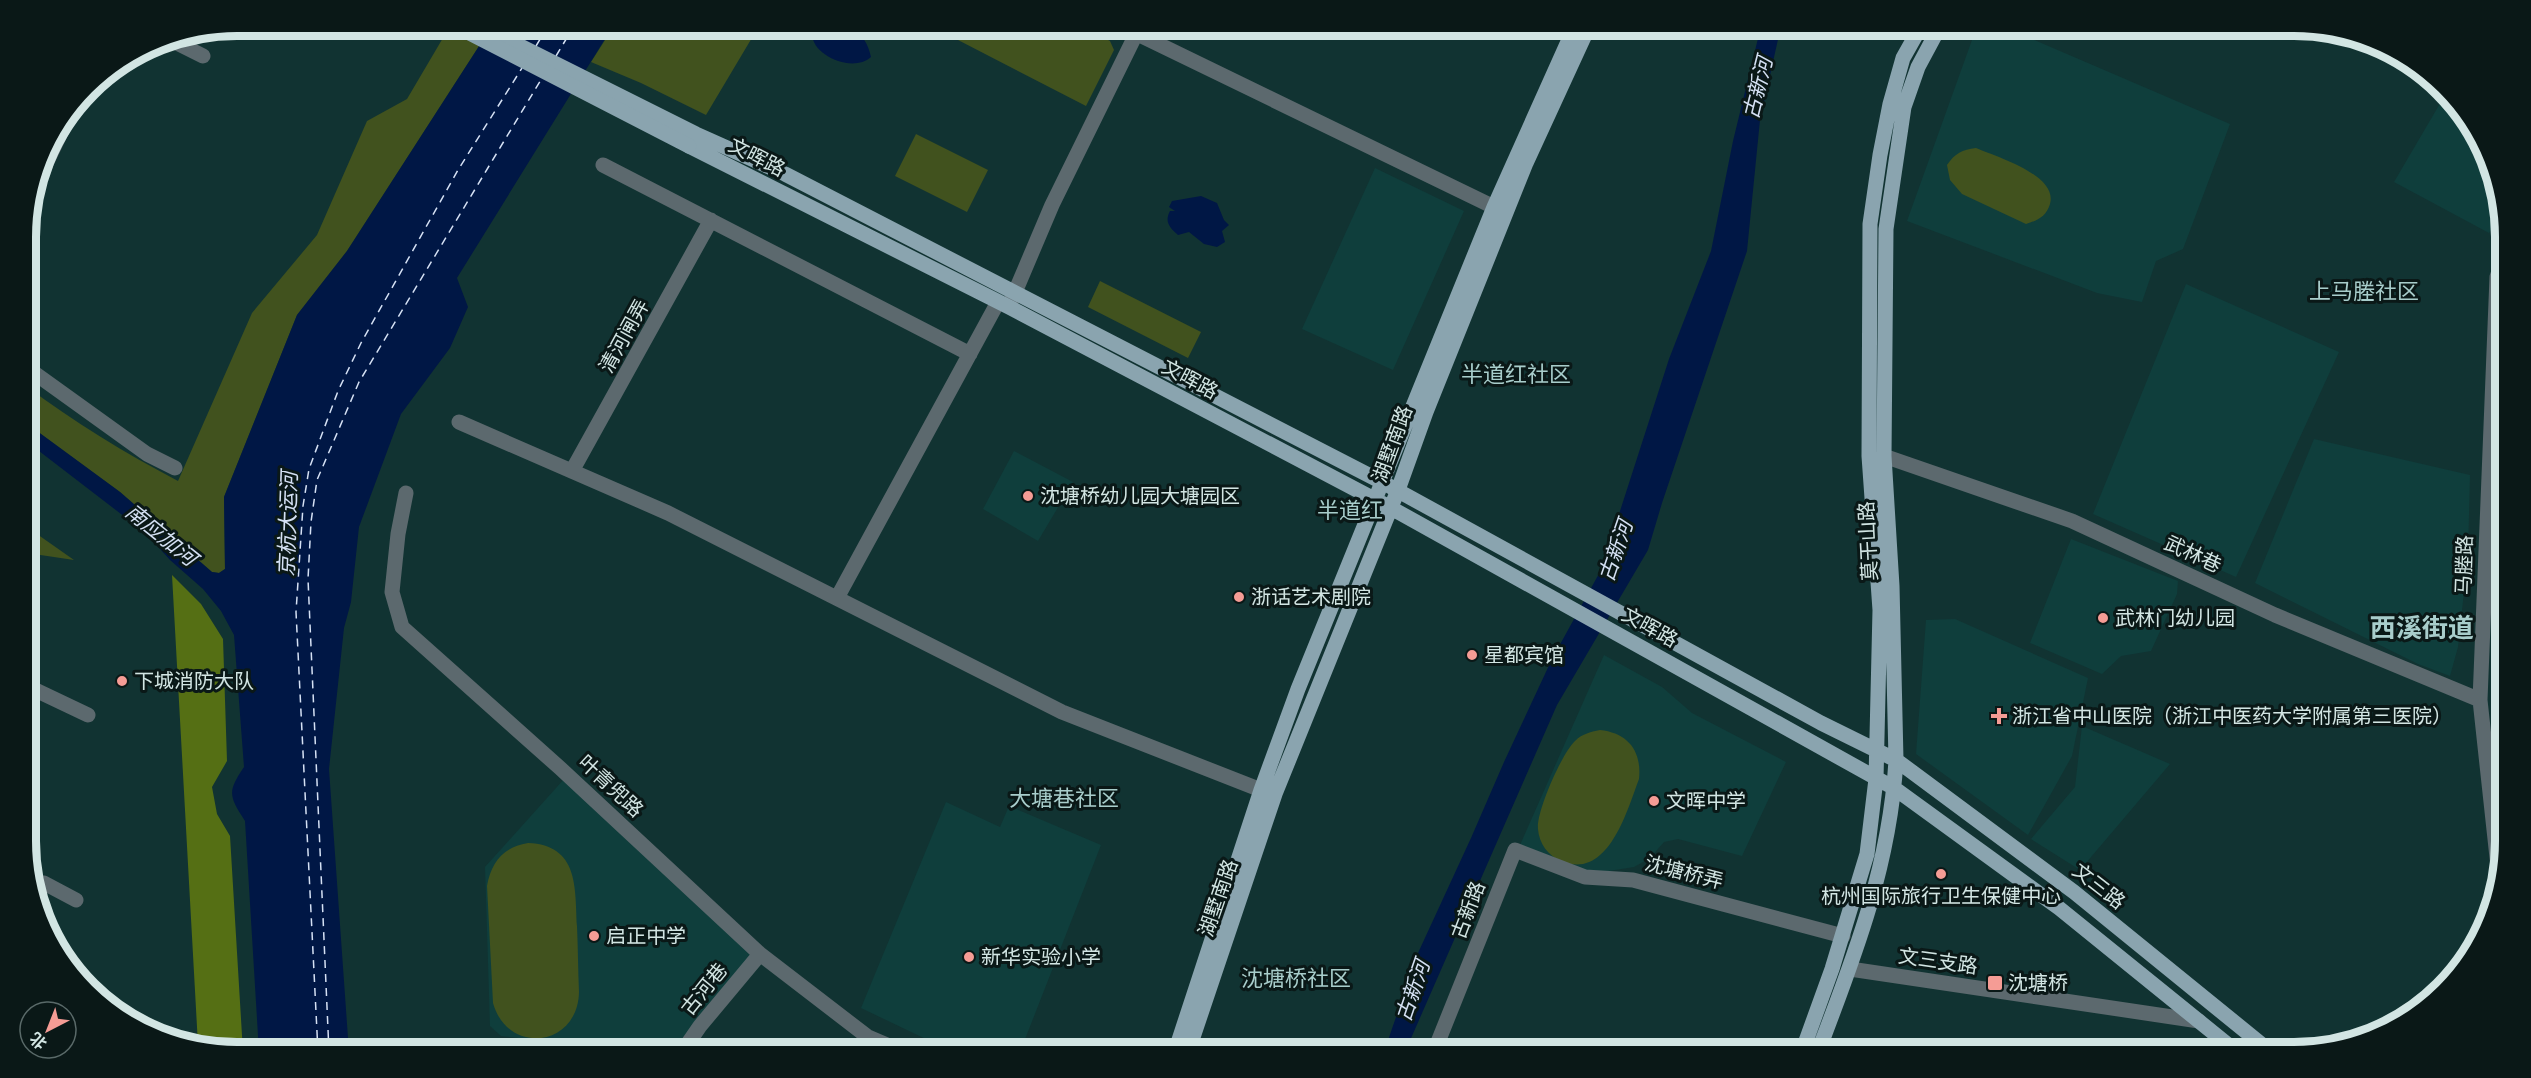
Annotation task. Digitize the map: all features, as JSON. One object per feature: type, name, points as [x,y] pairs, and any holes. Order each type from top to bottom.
[{"type":"main road","name":"文晖路","points":[[477,36],[692,140],[785,174],[1398,490],[1821,723],[1878,749],[1896,760]]},
{"type":"main road","name":"文晖路","points":[[499,36],[1391,508],[1894,788]]},
{"type":"main road","name":"湖墅南路","points":[[1178,1042],[1261,790],[1298,689],[1494,207],[1571,36]]},
{"type":"main road","name":"湖墅南路","points":[[1191,1042],[1275,794],[1391,508],[1426,412],[1526,163],[1584,36]]},
{"type":"main road","name":"莫干山路","points":[[1806,1042],[1843,936],[1867,854],[1876,779],[1880,610],[1869,456],[1870,224],[1890,104],[1903,58],[1915,36]]},
{"type":"main road","name":"莫干山路","points":[[1822,1042],[1861,939],[1883,857],[1894,788],[1896,760],[1892,586],[1884,456],[1886,229],[1904,107],[1918,67],[1935,36]]},
{"type":"main road","name":"文三路","points":[[1896,760],[2074,892],[2259,1042]]},
{"type":"main road","points":[[1894,788],[2060,908],[2225,1042]]},
{"type":"street","points":[[837,598],[970,354],[1003,304],[1015,292],[1052,205],[1135,36]]},
{"type":"street","points":[[1152,36],[1494,207]]},
{"type":"street","points":[[181,45],[203,56]]},
{"type":"street","points":[[603,165],[970,354]]},
{"type":"street","name":"清河闸弄","points":[[572,471],[711,220]]},
{"type":"street","name":"马塍路","points":[[2495,326],[2480,700],[2495,839]]},
{"type":"street","points":[[36,374],[147,454],[175,468]]},
{"type":"street","points":[[459,422],[668,513],[1062,712],[1261,790]]},
{"type":"street","name":"武林巷","points":[[1884,456],[2072,520],[2275,615],[2480,700]]},
{"type":"street","name":"叶青兜路","points":[[406,493],[398,534],[392,592],[402,627],[560,768],[760,954],[868,1037],[880,1042]]},
{"type":"street","points":[[36,690],[88,715]]},
{"type":"street","name":"沈塘桥弄","points":[[1515,850],[1585,877],[1632,880],[1843,936]]},
{"type":"street","name":"古新路","points":[[1438,1042],[1515,850]]},
{"type":"street","points":[[41,883],[76,900]]},
{"type":"street","name":"古河巷","points":[[689,1042],[760,954]]},
{"type":"street","name":"文三支路","points":[[1850,969],[2199,1021]]},
{"type":"shaded area","points":[[1973,36],[2025,36],[2230,124],[2183,249],[2156,261],[2142,302],[2097,293],[1907,221]]},
{"type":"shaded area","points":[[2441,101],[2468,137],[2480,160],[2488,185],[2494,225],[2489,233],[2394,182]]},
{"type":"shaded area","points":[[1375,168],[1464,211],[1393,370],[1302,329]]},
{"type":"shaded area","points":[[2186,284],[2339,352],[2236,577],[2093,514]]},
{"type":"shaded area","points":[[2314,439],[2470,475],[2468,555],[2458,647],[2450,676],[2418,664],[2255,583]]},
{"type":"shaded area","name":"沈塘桥幼儿园大塘园区","points":[[1014,451],[1073,482],[1038,541],[983,509]]},
{"type":"shaded area","name":"武林门幼儿园","points":[[2071,539],[2178,581],[2177,594],[2151,651],[2121,656],[2102,674],[2030,643]]},
{"type":"shaded area","name":"浙江省中山医院（浙江中医药大学附属第三医院）","points":[[1955,619],[2088,678],[2072,756],[2028,835],[1916,754],[1926,620]]},
{"type":"shaded area","name":"文晖中学","points":[[1604,655],[1662,687],[1692,713],[1786,762],[1742,856],[1678,839],[1664,842],[1650,858],[1634,867],[1590,874],[1520,845]]},
{"type":"shaded area","points":[[2082,726],[2170,764],[2080,870],[2031,839],[2075,787]]},
{"type":"shaded area","points":[[565,778],[753,953],[679,1042],[550,1042],[501,1036],[490,1026],[485,867]]},
{"type":"shaded area","name":"新华实验小学","points":[[946,802],[1000,827],[1009,806],[1101,845],[1024,1042],[932,1042],[861,1008]]},
{"type":"green space","points":[[444,36],[486,36],[347,251],[297,315],[224,497],[225,569],[219,573],[212,572],[120,492],[36,430],[36,393],[100,436],[178,481],[252,313],[317,235],[367,121],[407,99]]},
{"type":"green space","points":[[608,36],[753,36],[706,115],[641,83],[591,62]]},
{"type":"green space","points":[[960,36],[1100,36],[1110,41],[1114,50],[1086,106],[958,40]]},
{"type":"green space","points":[[916,134],[988,170],[967,212],[895,176]]},
{"type":"green space","points":[[1976,148],[2024,168],[2045,184],[2050,194],[2050,204],[2044,215],[2026,224],[1962,194],[1950,180],[1947,165],[1959,153]]},
{"type":"green space","points":[[1100,281],[1201,332],[1188,358],[1088,307]]},
{"type":"green space","points":[[36,533],[74,560],[36,554]]},
{"type":"green space","points":[[172,575],[201,604],[223,639],[227,761],[212,787],[217,814],[230,836],[242,1042],[198,1038]]},
{"type":"green space","points":[[1600,730],[1618,735],[1631,745],[1638,760],[1639,779],[1613,840],[1591,861],[1577,865],[1556,859],[1548,852],[1540,839],[1538,821],[1563,757],[1580,737]]},
{"type":"green space","points":[[528,843],[557,851],[565,860],[571,871],[576,897],[579,992],[576,1010],[567,1024],[555,1034],[541,1038],[527,1037],[513,1031],[501,1020],[493,1003],[487,886],[495,863],[500,857],[512,848]]},
{"type":"water","points":[[486,36],[607,36],[457,278],[468,307],[450,348],[401,414],[359,527],[351,602],[344,628],[329,769],[348,1042],[258,1042],[245,821],[232,794],[235,782],[244,767],[234,635],[221,611],[203,589],[170,560],[153,541],[36,449],[36,430],[120,492],[212,572],[219,573],[225,569],[224,497],[297,315],[347,251]]},
{"type":"water","points":[[812,36],[861,36],[868,46],[871,57],[862,62],[840,62],[821,51],[814,43]]},
{"type":"water","name":"古新河","points":[[1759,36],[1779,36],[1760,120],[1747,251],[1648,550],[1557,705],[1409,1042],[1387,1042],[1418,953],[1504,762],[1552,659],[1601,570],[1669,359],[1711,251],[1733,141]]},
{"type":"water","points":[[1201,196],[1217,203],[1224,220],[1229,225],[1222,231],[1225,242],[1217,247],[1204,244],[1189,232],[1178,235],[1168,222],[1170,211],[1175,211],[1169,207],[1172,201]]},
{"type":"ferry route","points":[[536,46],[542,36]]},
{"type":"ferry route","points":[[556,56],[568,36]]},
{"type":"ferry route","points":[[318,1042],[296,612],[303,506],[309,469],[338,391],[361,343],[458,170],[522,68]]},
{"type":"ferry route","points":[[329,1042],[308,579],[311,522],[317,480],[359,382],[542,78]]},
{"type":"place","name":"沈塘桥幼儿园大塘园区","points":[[1028,496]]},
{"type":"place","name":"浙话艺术剧院","points":[[1239,597]]},
{"type":"place","name":"武林门幼儿园","points":[[2103,618]]},
{"type":"place","name":"星都宾馆","points":[[1472,655]]},
{"type":"place","name":"下城消防大队","points":[[122,681]]},
{"type":"place","name":"浙江省中山医院（浙江中医药大学附属第三医院）","points":[[1999,716]]},
{"type":"place","name":"文晖中学","points":[[1654,801]]},
{"type":"place","name":"杭州国际旅行卫生保健中心","points":[[1941,874]]},
{"type":"place","name":"启正中学","points":[[594,936]]},
{"type":"place","name":"新华实验小学","points":[[969,957]]},
{"type":"place","name":"沈塘桥","points":[[1995,983]]},
{"type":"district","name":"上马塍社区","points":[[2364,291]]},
{"type":"district","name":"半道红社区","points":[[1516,374]]},
{"type":"district","name":"半道红","points":[[1350,510]]},
{"type":"district","name":"西溪街道","points":[[2422,628]]},
{"type":"district","name":"大塘巷社区","points":[[1064,798]]},
{"type":"district","name":"沈塘桥社区","points":[[1296,978]]},
{"type":"water label","name":"京杭大运河","points":[[288,524]]},
{"type":"water label","name":"南应加河","points":[[161,535]]}]
